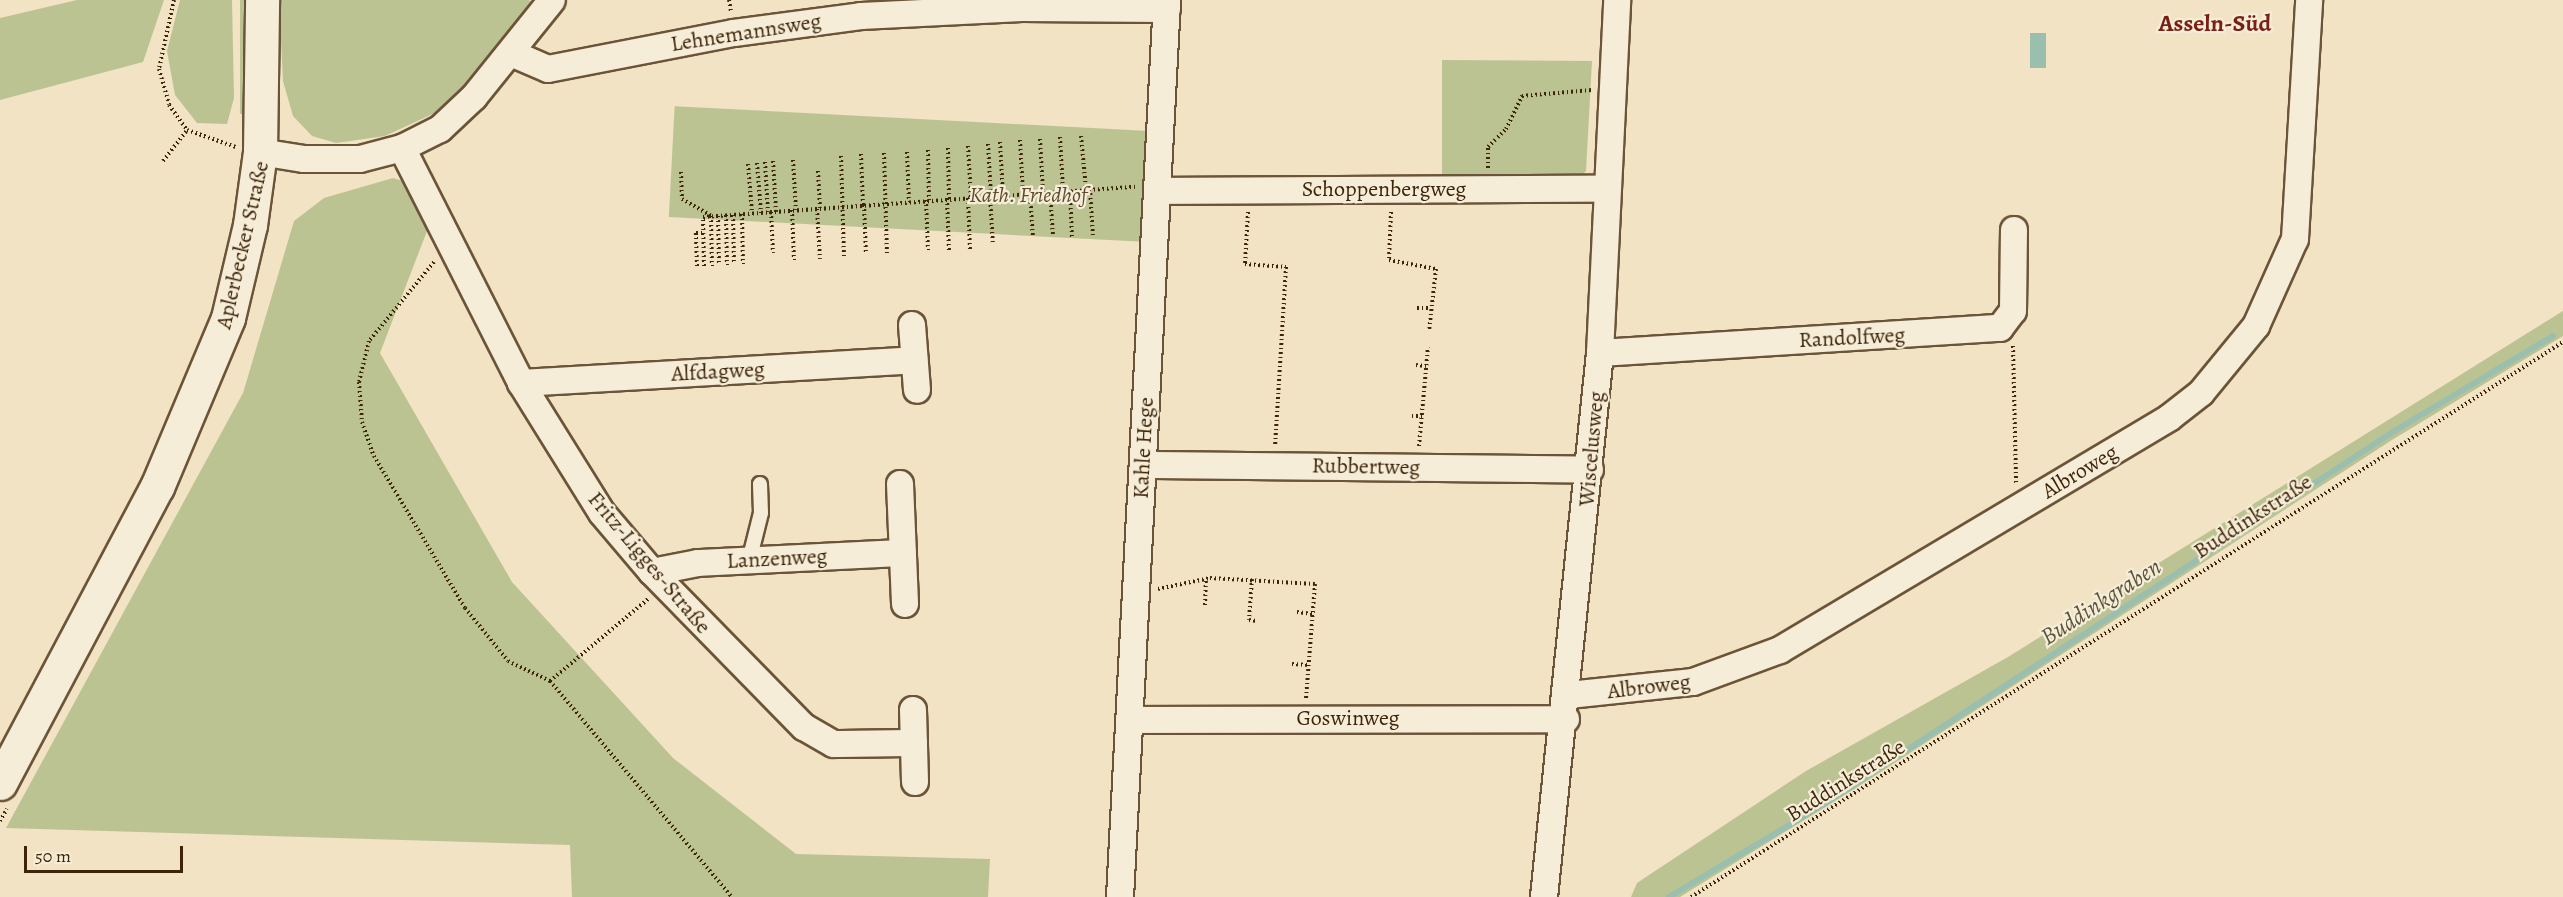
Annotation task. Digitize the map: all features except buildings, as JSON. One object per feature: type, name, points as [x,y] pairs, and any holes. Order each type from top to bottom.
[{"type":"main road","points":[[260,152],[262,0]]},
{"type":"main road","name":"Aplerbecker Straße","points":[[0,783],[12,739],[157,487],[210,370],[250,225],[260,152]]},
{"type":"street","name":"Aplerbecker Straße","points":[[260,152],[334,161],[402,148],[440,129],[511,53],[552,0]]},
{"type":"street","name":"Wiscelusweg","points":[[1544,897],[1567,707],[1600,353],[1617,0]]},
{"type":"street","name":"Albroweg","points":[[1567,707],[1665,688],[1750,663],[2016,510],[2169,418],[2228,365],[2256,326],[2295,239],[2309,0]]},
{"type":"street","name":"Lehnemannsweg","points":[[511,53],[535,66],[573,66],[734,33],[861,16],[1167,4]]},
{"type":"street","name":"Kahle Hege","points":[[1120,897],[1160,189],[1167,4]]},
{"type":"street","name":"Fritz-Ligges-Straße","points":[[402,148],[449,246],[521,383],[602,513],[657,579],[804,727],[834,744],[914,743]]},
{"type":"street","name":"Schoppenbergweg","points":[[1160,189],[1607,189]]},
{"type":"street","points":[[2011,318],[2014,230]]},
{"type":"street","name":"Randolfweg","points":[[1600,353],[1986,330],[2011,318]]},
{"type":"street","points":[[912,325],[916,390]]},
{"type":"street","name":"Alfdagweg","points":[[521,383],[914,360]]},
{"type":"street","name":"Rubbertweg","points":[[1143,465],[1590,470]]},
{"type":"street","points":[[900,484],[906,604]]},
{"type":"street","name":"Lanzenweg","points":[[657,579],[749,561],[903,553]]},
{"type":"street","name":"Goswinweg","points":[[1130,720],[1567,707]]},
{"type":"street","points":[[913,710],[915,782]]},
{"type":"lane","points":[[749,561],[762,513],[759,484]]},
{"type":"path","points":[[174,0],[159,69],[169,105],[187,130],[206,141],[260,152]]},
{"type":"path","points":[[1487,190],[1488,147],[1506,129],[1522,96],[1614,90]]},
{"type":"path","points":[[162,161],[187,130]]},
{"type":"path","points":[[1081,136],[1093,237]]},
{"type":"path","points":[[1060,137],[1063,190]]},
{"type":"path","points":[[1020,140],[1023,194]]},
{"type":"path","points":[[1040,140],[1043,192]]},
{"type":"path","points":[[1000,142],[1004,195]]},
{"type":"path","points":[[988,144],[993,245]]},
{"type":"path","points":[[968,146],[970,249]]},
{"type":"path","points":[[948,148],[949,250]]},
{"type":"path","points":[[928,150],[928,250]]},
{"type":"path","points":[[907,152],[909,202]]},
{"type":"path","points":[[885,153],[887,254]]},
{"type":"path","points":[[861,154],[866,254]]},
{"type":"path","points":[[841,156],[844,257]]},
{"type":"path","points":[[793,160],[794,260]]},
{"type":"path","points":[[773,161],[773,253]]},
{"type":"path","points":[[765,162],[772,212]]},
{"type":"path","points":[[757,163],[761,213]]},
{"type":"path","points":[[748,164],[752,213]]},
{"type":"path","points":[[818,171],[820,259]]},
{"type":"path","points":[[681,172],[682,199],[711,216]]},
{"type":"path","points":[[704,266],[703,217],[1063,190],[1160,189]]},
{"type":"path","points":[[1070,190],[1072,238]]},
{"type":"path","points":[[1249,190],[1245,264],[1286,267],[1273,466]]},
{"type":"path","points":[[1393,190],[1389,260],[1436,268],[1429,331]]},
{"type":"path","points":[[1050,192],[1053,236]]},
{"type":"path","points":[[1030,193],[1033,238]]},
{"type":"path","points":[[742,214],[743,264]]},
{"type":"path","points":[[726,215],[727,265]]},
{"type":"path","points":[[733,215],[734,264]]},
{"type":"path","points":[[711,216],[712,266]]},
{"type":"path","points":[[718,216],[719,265]]},
{"type":"path","points":[[697,266],[696,233],[703,233]]},
{"type":"path","points":[[449,246],[369,341],[359,382],[362,422],[374,456],[465,608],[508,661],[550,681],[732,897]]},
{"type":"path","points":[[1417,308],[1431,308]]},
{"type":"path","points":[[2011,318],[2016,510]]},
{"type":"path","name":"Buddinkstraße","points":[[1691,897],[2563,342]]},
{"type":"path","points":[[1417,468],[1428,347]]},
{"type":"path","points":[[1272,363],[1280,363]]},
{"type":"path","points":[[1416,365],[1426,366]]},
{"type":"path","points":[[1269,413],[1277,414]]},
{"type":"path","points":[[1412,416],[1422,416]]},
{"type":"path","points":[[550,681],[657,579]]},
{"type":"path","points":[[1136,587],[1168,590],[1206,579],[1252,579],[1315,584],[1306,695]]},
{"type":"path","points":[[1205,605],[1206,579]]},
{"type":"path","points":[[1252,579],[1249,620],[1257,621]]},
{"type":"path","points":[[1297,612],[1313,614]]},
{"type":"path","points":[[1292,663],[1308,665]]},
{"type":"green space","points":[[77,0],[164,0],[143,62],[0,100],[0,18]]},
{"type":"green space","points":[[180,0],[232,0],[234,98],[227,124],[197,123],[175,95],[167,51]]},
{"type":"green space","points":[[240,0],[246,0],[246,114],[240,114]]},
{"type":"green space","points":[[279,0],[529,0],[533,4],[468,87],[439,111],[385,136],[336,143],[312,136],[293,116],[283,81]]},
{"type":"green space","points":[[1442,60],[1592,61],[1586,171],[1579,178],[1442,178]]},
{"type":"green space","name":"Kath. Friedhof","points":[[675,106],[1149,131],[1143,242],[669,217]]},
{"type":"green space","points":[[393,178],[406,182],[427,231],[380,353],[512,582],[673,758],[796,854],[990,859],[988,897],[572,897],[570,845],[6,828],[243,393],[294,221],[324,198]]},
{"type":"green space","points":[[2563,311],[2563,336],[2392,440],[1856,788],[1680,897],[1631,897],[1637,883],[1806,771],[2008,657]]},
{"type":"shaded area","points":[[2030,33],[2046,33],[2046,68],[2030,68]]},
{"type":"waterway","name":"Buddinkgraben","points":[[1669,897],[1826,803],[2396,430],[2553,336]]},
{"type":"district","name":"Asseln-Süd","points":[[2215,24]]}]
